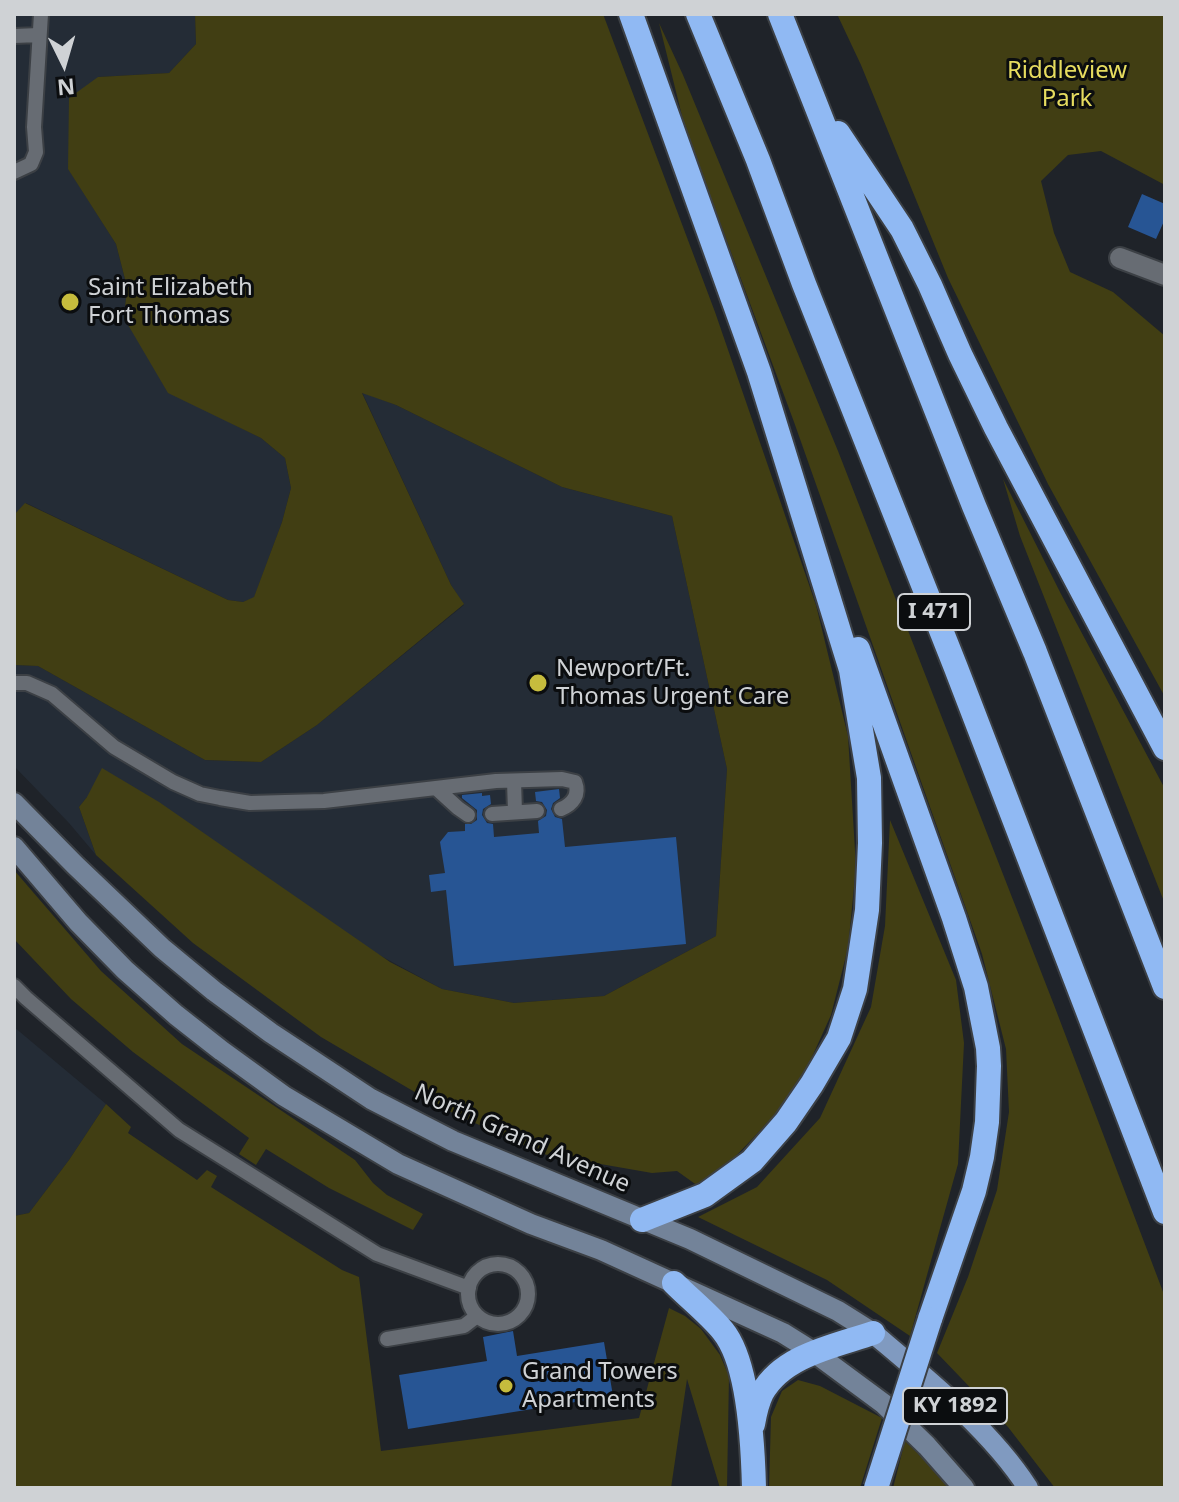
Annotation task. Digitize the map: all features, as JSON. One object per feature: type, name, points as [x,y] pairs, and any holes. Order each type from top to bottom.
[{"type":"highway","points":[[631,14],[759,372],[851,670],[869,778],[870,843],[867,910],[855,989],[832,1050],[786,1122],[752,1161],[705,1195],[642,1220]]},
{"type":"highway","name":"I 471","points":[[698,14],[758,160],[1165,1212]]},
{"type":"highway","points":[[780,14],[974,506],[1041,667],[1165,987]]},
{"type":"highway","points":[[813,95],[902,229],[996,428],[1165,748]]},
{"type":"highway","points":[[816,555],[863,661],[954,918],[976,987],[988,1048],[987,1122],[974,1191],[876,1488]]},
{"type":"highway","points":[[674,1283],[723,1331],[733,1346],[751,1430],[754,1488]]},
{"type":"highway","points":[[751,1430],[764,1390],[793,1361],[873,1333]]},
{"type":"main road","name":"North Grand Avenue","points":[[14,803],[162,948],[237,1008],[318,1065],[371,1099],[453,1141],[702,1245],[838,1311],[873,1333],[931,1382],[977,1427],[1018,1472],[1028,1488]]},
{"type":"main road","name":"KY 1892","points":[[14,847],[78,922],[125,970],[188,1024],[284,1096],[398,1164],[531,1224],[601,1250],[783,1333],[884,1404],[964,1488]]},
{"type":"street","points":[[1120,258],[1165,275]]},
{"type":"lane","points":[[14,172],[31,164],[36,152],[34,127],[41,14]]},
{"type":"lane","points":[[14,36],[39,35]]},
{"type":"lane","points":[[14,683],[27,683],[52,694],[114,747],[173,782],[200,794],[250,803],[324,801],[496,781],[562,779],[575,782],[575,798],[561,809]]},
{"type":"lane","points":[[514,781],[515,812]]},
{"type":"lane","points":[[436,788],[468,815]]},
{"type":"lane","points":[[492,814],[537,811]]},
{"type":"lane","points":[[14,986],[179,1130],[377,1254],[469,1288]]},
{"type":"lane","points":[[496,1264],[506,1265],[521,1276],[526,1284],[526,1303],[515,1319],[495,1324],[477,1316],[468,1298],[472,1279],[479,1272],[496,1264]]},
{"type":"lane","points":[[387,1339],[464,1326],[477,1316]]},
{"type":"shaded area","name":"Saint Elizabeth Fort Thomas","points":[[14,14],[195,14],[196,44],[169,73],[98,77],[68,168],[116,244],[127,287],[124,318],[229,422],[261,438],[285,458],[291,488],[254,598],[243,602],[228,600],[26,503],[14,515]]},
{"type":"shaded area","name":"Newport/Ft. Thomas Urgent Care","points":[[362,392],[396,405],[562,487],[672,516],[727,769],[716,936],[604,996],[514,1003],[442,989],[87,797],[79,807],[96,855],[14,766],[14,665],[38,666],[205,760],[261,762],[317,725],[464,605],[451,585]]},
{"type":"shaded area","points":[[14,1027],[106,1104],[29,1213],[14,1216]]},
{"type":"green space","points":[[195,14],[603,14],[715,312],[816,605],[848,736],[856,867],[848,948],[831,1015],[807,1068],[776,1114],[734,1158],[698,1186],[677,1171],[652,1173],[543,1154],[442,1108],[321,1037],[193,943],[96,855],[79,807],[102,768],[159,802],[390,962],[442,989],[514,1003],[604,996],[716,936],[727,769],[672,516],[562,487],[396,405],[362,393],[451,585],[464,604],[317,725],[261,762],[205,760],[38,666],[14,665],[14,515],[25,503],[228,600],[243,602],[254,597],[282,522],[291,488],[285,458],[261,438],[168,393],[124,318],[127,287],[116,244],[68,169],[69,98],[98,77],[169,73],[196,44]]},
{"type":"green space","name":"Riddleview Park","points":[[837,14],[1165,14],[1165,185],[1101,151],[1068,155],[1041,181],[1054,233],[1070,272],[1113,292],[1165,336],[1165,697],[1048,484],[948,278]]},
{"type":"green space","points":[[659,23],[838,451],[1165,1297],[1165,1488],[1055,1488],[1008,1427],[937,1353],[968,1277],[997,1190],[1009,1112],[1006,1049],[982,954],[794,422],[685,128]]},
{"type":"green space","points":[[1003,479],[1165,789],[1165,904],[1020,536]]},
{"type":"green space","points":[[890,820],[956,980],[964,1043],[958,1164],[910,1336],[827,1280],[698,1217],[757,1187],[820,1118],[871,1007],[885,926]]},
{"type":"green space","points":[[14,870],[101,971],[182,1044],[355,1160],[387,1195],[423,1214],[413,1230],[329,1188],[266,1149],[256,1165],[239,1154],[249,1138],[133,1052],[71,999],[14,939]]},
{"type":"green space","points":[[106,1104],[131,1127],[128,1133],[197,1180],[207,1170],[217,1176],[211,1187],[342,1270],[359,1277],[381,1451],[639,1418],[669,1308],[701,1329],[720,1355],[729,1376],[727,1488],[720,1488],[687,1379],[671,1488],[14,1488],[14,1216],[29,1213]]},
{"type":"green space","points":[[798,1380],[820,1386],[882,1418],[860,1488],[769,1488],[771,1417],[782,1391]]},
{"type":"green space","points":[[905,1441],[927,1462],[949,1488],[893,1488]]},
{"type":"building","points":[[1142,194],[1165,204],[1165,219],[1156,239],[1128,227]]},
{"type":"building","points":[[559,789],[560,798],[551,809],[555,817],[562,819],[565,847],[676,837],[686,944],[454,966],[446,890],[431,892],[429,875],[445,873],[440,842],[448,832],[465,831],[465,824],[477,820],[477,810],[462,795],[490,795],[491,804],[483,809],[482,815],[487,823],[493,824],[494,837],[539,833],[538,821],[546,816],[547,810],[542,802],[536,801],[535,792]]},
{"type":"building","name":"Grand Towers Apartments","points":[[513,1331],[517,1356],[604,1342],[613,1396],[408,1429],[399,1375],[487,1361],[483,1337]]},
{"type":"place","name":"Saint Elizabeth Fort Thomas","points":[[70,302]]},
{"type":"place","name":"Newport/Ft. Thomas Urgent Care","points":[[538,683]]},
{"type":"place","name":"Grand Towers Apartments","points":[[506,1386]]}]
